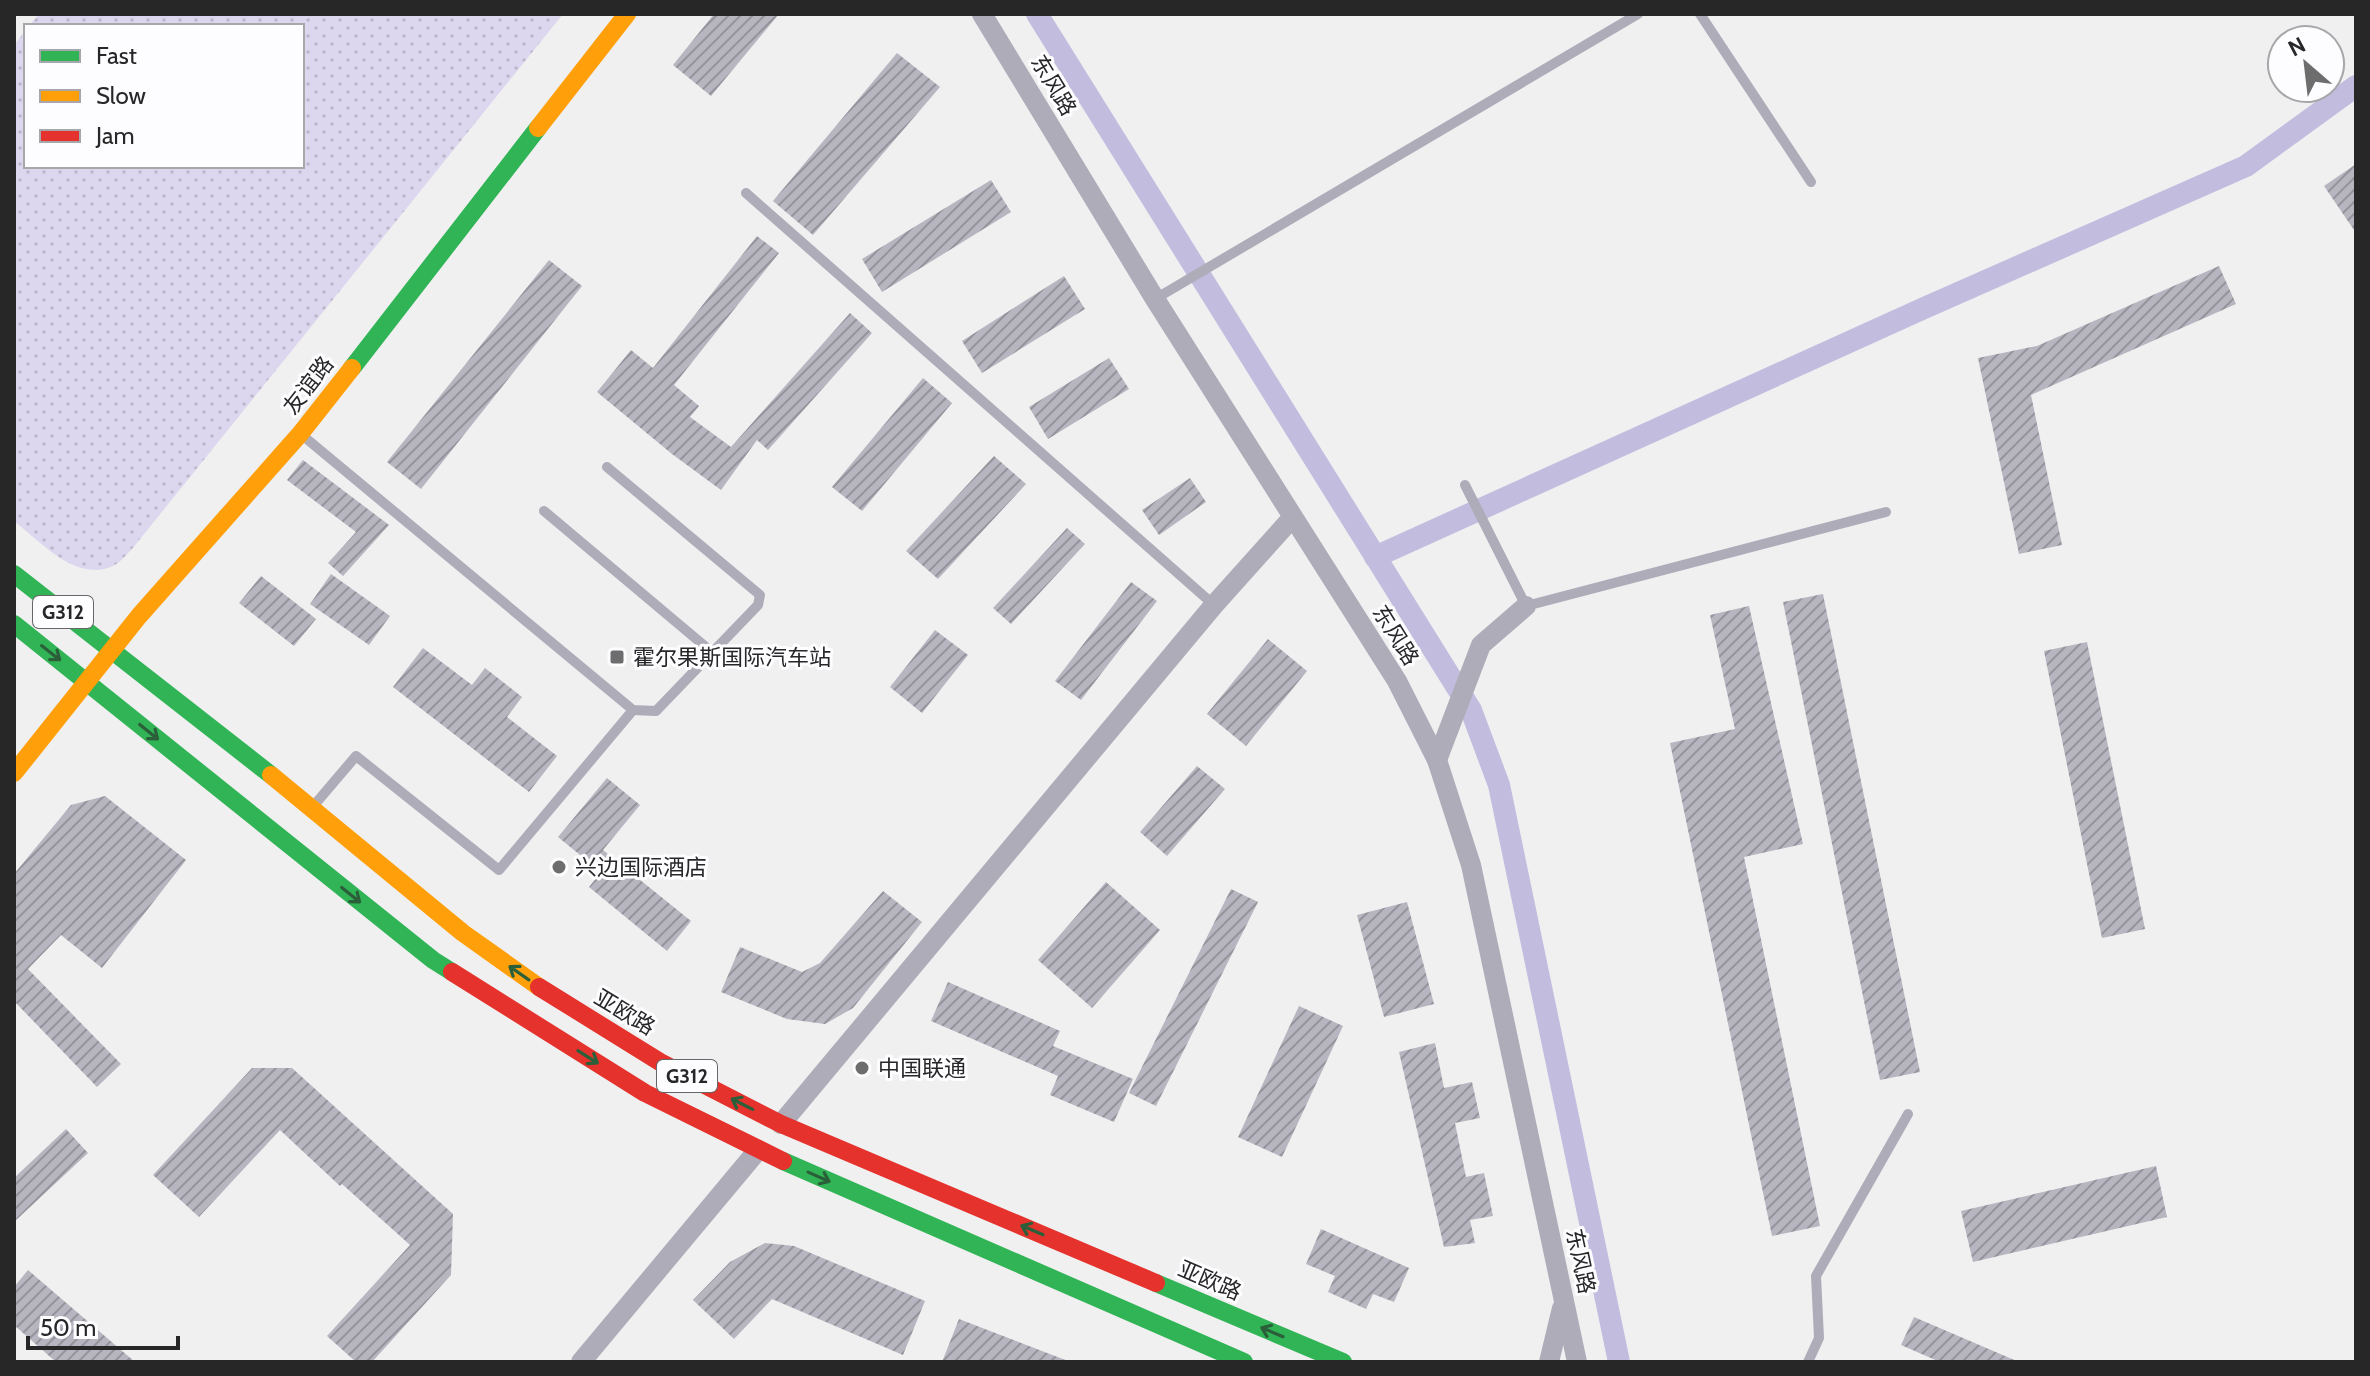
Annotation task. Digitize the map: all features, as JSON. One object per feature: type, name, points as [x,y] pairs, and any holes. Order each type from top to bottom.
[{"type":"main road","name":"友谊路","points":[[14,773],[139,616],[300,434],[627,14]]},
{"type":"main road","name":"亚欧路","points":[[14,574],[312,807],[463,933],[556,999],[660,1062],[781,1124],[1343,1362]]},
{"type":"main road","name":"G312","points":[[14,624],[433,960],[645,1093],[758,1150],[1244,1362]]},
{"type":"street","name":"东风路","points":[[982,14],[1155,299],[1397,681],[1437,760],[1471,865],[1577,1362]]},
{"type":"street","points":[[781,1124],[1214,605],[1292,518]]},
{"type":"street","points":[[1437,760],[1481,645],[1526,606]]},
{"type":"street","points":[[581,1362],[758,1150]]},
{"type":"street","points":[[1549,1362],[1555,1348],[1564,1296]]},
{"type":"lane","points":[[1155,299],[1638,14]]},
{"type":"lane","points":[[1700,14],[1811,182]]},
{"type":"lane","points":[[746,193],[1214,605]]},
{"type":"lane","points":[[300,434],[633,710],[659,710],[758,605],[760,598],[758,592],[607,467]]},
{"type":"lane","points":[[1465,485],[1526,606],[1886,512]]},
{"type":"lane","points":[[544,511],[713,653]]},
{"type":"lane","points":[[312,807],[356,756],[499,870],[633,710]]},
{"type":"lane","points":[[1808,1362],[1819,1338],[1816,1276],[1908,1114]]},
{"type":"shaded area","points":[[39,14],[563,14],[132,549],[116,565],[99,570],[72,565],[14,521],[14,45],[24,32],[24,168],[304,168],[304,24],[31,24]]},
{"type":"building","points":[[714,14],[779,14],[711,96],[673,65]]},
{"type":"building","points":[[897,53],[940,87],[813,235],[773,201]]},
{"type":"building","points":[[2356,164],[2356,233],[2324,186]]},
{"type":"building","points":[[991,180],[1011,212],[882,292],[862,259]]},
{"type":"building","points":[[757,236],[779,253],[674,385],[699,406],[690,417],[731,447],[850,313],[872,333],[768,450],[757,440],[721,490],[597,392],[631,350],[653,368]]},
{"type":"building","points":[[549,260],[582,286],[421,489],[387,462]]},
{"type":"building","points":[[2219,266],[2236,304],[2031,395],[2062,545],[2019,554],[1978,358],[2037,346]]},
{"type":"building","points":[[1064,276],[1085,309],[982,373],[962,341]]},
{"type":"building","points":[[1109,358],[1129,389],[1048,439],[1029,407]]},
{"type":"building","points":[[923,378],[952,403],[862,511],[832,487]]},
{"type":"building","points":[[994,456],[1026,484],[938,579],[906,551]]},
{"type":"building","points":[[303,460],[389,525],[343,576],[328,563],[356,532],[287,480]]},
{"type":"building","points":[[1190,478],[1206,502],[1159,535],[1142,510]]},
{"type":"building","points":[[1067,528],[1085,544],[1011,624],[993,608]]},
{"type":"building","points":[[331,574],[390,616],[369,645],[310,604]]},
{"type":"building","points":[[261,576],[316,619],[294,646],[239,603]]},
{"type":"building","points":[[1131,582],[1157,601],[1081,700],[1055,681]]},
{"type":"building","points":[[1823,594],[1920,1072],[1880,1080],[1783,602]]},
{"type":"building","points":[[1749,606],[1803,844],[1744,857],[1820,1226],[1772,1236],[1670,743],[1735,729],[1710,615]]},
{"type":"building","points":[[935,630],[968,655],[922,713],[890,687]]},
{"type":"building","points":[[1268,639],[1307,671],[1246,746],[1207,714]]},
{"type":"building","points":[[2087,642],[2145,929],[2102,938],[2044,651]]},
{"type":"building","points":[[423,648],[472,685],[485,668],[522,697],[507,717],[557,756],[529,792],[393,687]]},
{"type":"building","points":[[1197,766],[1225,789],[1167,856],[1140,832]]},
{"type":"building","points":[[607,778],[640,805],[603,850],[691,921],[667,951],[589,887],[601,872],[558,837]]},
{"type":"building","points":[[105,796],[186,860],[102,968],[61,935],[28,969],[121,1064],[97,1087],[14,1001],[14,874],[71,805]]},
{"type":"building","points":[[1106,882],[1160,930],[1092,1008],[1038,960]]},
{"type":"building","points":[[1231,889],[1258,902],[1156,1106],[1129,1093]]},
{"type":"building","points":[[883,891],[922,922],[853,1008],[825,1024],[787,1019],[721,992],[740,947],[802,972],[820,963]]},
{"type":"building","points":[[1407,902],[1434,1004],[1384,1017],[1357,915]]},
{"type":"building","points":[[948,982],[1060,1031],[1053,1046],[1133,1079],[1114,1122],[1050,1095],[1058,1076],[931,1021]]},
{"type":"building","points":[[1299,1006],[1343,1026],[1282,1157],[1238,1137]]},
{"type":"building","points":[[1435,1043],[1444,1088],[1472,1082],[1480,1118],[1455,1123],[1466,1177],[1484,1173],[1493,1216],[1470,1220],[1475,1243],[1444,1247],[1399,1052]]},
{"type":"building","points":[[252,1068],[292,1068],[453,1214],[451,1275],[372,1362],[356,1362],[327,1336],[410,1245],[280,1130],[199,1217],[153,1175]]},
{"type":"building","points":[[66,1129],[88,1153],[14,1222],[14,1178]]},
{"type":"building","points":[[2156,1166],[2167,1217],[1973,1262],[1961,1211]]},
{"type":"building","points":[[1321,1229],[1409,1268],[1394,1302],[1373,1294],[1366,1309],[1328,1292],[1335,1276],[1306,1264]]},
{"type":"building","points":[[765,1243],[794,1246],[925,1301],[903,1355],[772,1299],[734,1339],[693,1300],[730,1262]]},
{"type":"building","points":[[28,1270],[135,1362],[56,1362],[14,1325],[14,1287]]},
{"type":"building","points":[[1914,1317],[2019,1362],[1940,1362],[1901,1345]]},
{"type":"building","points":[[959,1319],[1068,1361],[942,1362]]},
{"type":"waterway","points":[[1037,14],[1471,710],[1499,785],[1619,1362]]},
{"type":"waterway","points":[[1375,557],[2246,166],[2356,86]]},
{"type":"traffic: fast","points":[[352,368],[538,128]]},
{"type":"traffic: fast","points":[[14,574],[271,775]]},
{"type":"traffic: fast","points":[[14,624],[433,960],[452,972]]},
{"type":"traffic: fast","points":[[783,1161],[1244,1362]]},
{"type":"traffic: fast","points":[[1156,1283],[1343,1362]]},
{"type":"traffic: slow","points":[[538,128],[627,14]]},
{"type":"traffic: slow","points":[[14,773],[139,616],[300,434],[352,368]]},
{"type":"traffic: slow","points":[[271,775],[463,933],[539,987]]},
{"type":"traffic: jam","points":[[452,972],[645,1093],[783,1161]]},
{"type":"traffic: jam","points":[[539,987],[660,1062],[781,1124],[1156,1283]]},
{"type":"place","name":"霍尔果斯国际汽车站","points":[[617,657]]},
{"type":"place","name":"兴边国际酒店","points":[[559,867]]},
{"type":"place","name":"中国联通","points":[[862,1068]]}]
